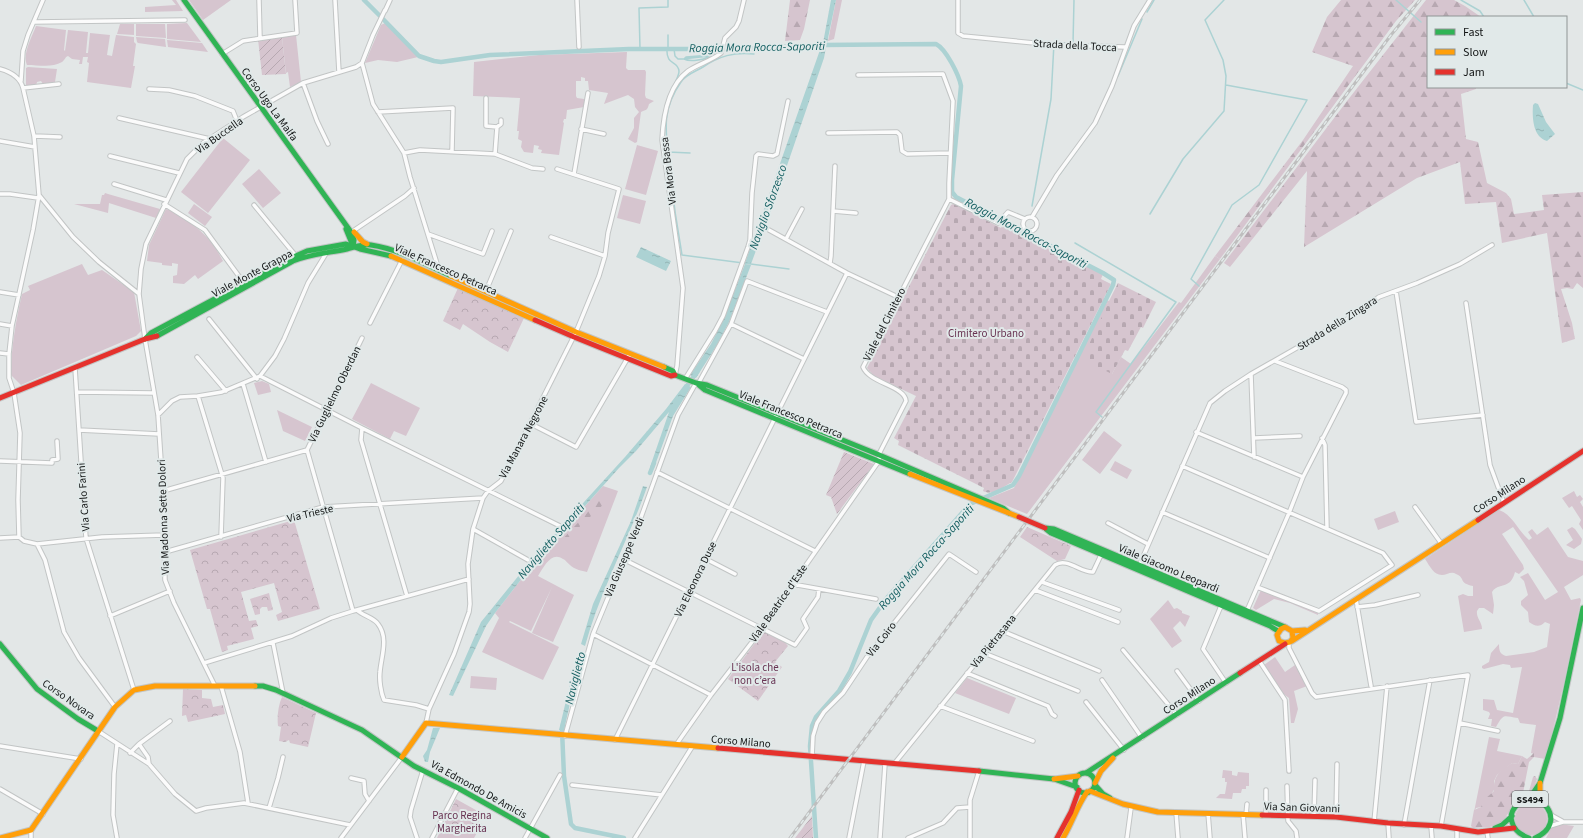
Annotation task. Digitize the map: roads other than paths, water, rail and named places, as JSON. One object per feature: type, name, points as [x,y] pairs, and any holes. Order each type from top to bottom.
[{"type":"main road","name":"Corso Ugo La Malfa","points":[[184,0],[340,219],[346,228],[353,246]]},
{"type":"main road","name":"Corso Ugo La Malfa","points":[[340,219],[363,242],[370,245]]},
{"type":"main road","points":[[341,245],[345,240],[346,228]]},
{"type":"main road","name":"Viale Monte Grappa","points":[[145,339],[151,333],[307,251],[341,245],[353,246]]},
{"type":"main road","name":"Viale Francesco Petrarca","points":[[353,246],[370,245],[393,250],[440,270],[575,334]]},
{"type":"main road","name":"Viale Francesco Petrarca","points":[[353,246],[360,249],[382,252],[402,260],[575,334],[629,356],[673,371],[675,375],[696,383],[705,390],[776,416],[879,458]]},
{"type":"main road","name":"Viale Monte Grappa","points":[[0,398],[145,339],[153,338],[293,261],[309,255],[347,249],[353,246]]},
{"type":"main road","name":"Corso Milano","points":[[1568,461],[1583,447]]},
{"type":"main road","name":"Corso Milano","points":[[1086,773],[1260,662],[1583,451]]},
{"type":"main road","name":"Viale Giacomo Leopardi","points":[[879,458],[976,496],[985,503]]},
{"type":"main road","name":"Viale Giacomo Leopardi","points":[[879,458],[971,499],[1003,508],[1009,513],[1045,528],[1054,530],[1221,606],[1285,627]]},
{"type":"main road","name":"Viale Giacomo Leopardi","points":[[1045,528],[1051,533],[1101,555],[1138,568],[1246,614],[1278,631]]},
{"type":"main road","name":"SS494","points":[[1543,803],[1540,793],[1540,783],[1560,718],[1583,608]]},
{"type":"main road","points":[[1275,651],[1279,641],[1277,635],[1278,631],[1285,627],[1292,631],[1293,638],[1289,642],[1279,641]]},
{"type":"main road","name":"Corso Milano","points":[[1292,631],[1308,630]]},
{"type":"main road","name":"Corso Novara","points":[[0,644],[37,689],[78,719],[98,731]]},
{"type":"main road","name":"Via Edmondo De Amicis","points":[[134,690],[155,686],[263,686],[283,693],[358,728],[423,770],[547,838]]},
{"type":"main road","points":[[0,838],[32,830],[115,707],[134,690]]},
{"type":"main road","points":[[402,757],[426,723]]},
{"type":"main road","name":"Corso Milano","points":[[426,723],[979,771],[1054,779],[1078,776]]},
{"type":"main road","name":"Corso Milano","points":[[1095,784],[1101,771],[1114,756]]},
{"type":"main road","points":[[1057,838],[1071,812],[1078,788],[1076,782],[1078,776],[1086,773],[1093,776],[1095,784],[1080,802],[1076,814],[1063,838]]},
{"type":"main road","name":"Corso Milano","points":[[1054,779],[1078,788]]},
{"type":"main road","name":"SS494","points":[[1529,799],[1540,783]]},
{"type":"main road","name":"Via San Giovanni","points":[[1095,784],[1103,794],[1116,802]]},
{"type":"main road","points":[[1078,788],[1088,792]]},
{"type":"main road","name":"Via San Giovanni","points":[[1088,792],[1131,808],[1158,812],[1336,817],[1404,825],[1441,826],[1472,831],[1516,833]]},
{"type":"main road","name":"SS494","points":[[1516,833],[1512,823],[1512,816],[1515,807],[1519,803],[1529,799],[1538,800],[1548,808],[1551,815],[1550,826]]},
{"type":"main road","name":"Via San Giovanni","points":[[1487,831],[1502,825],[1512,816]]},
{"type":"main road","points":[[1535,838],[1544,836],[1550,826]]},
{"type":"main road","points":[[1516,833],[1528,838]]},
{"type":"street","points":[[19,537],[18,500],[20,433],[14,393],[9,378],[9,354],[12,326],[38,197],[34,136],[21,81],[23,51],[43,0]]},
{"type":"street","points":[[259,0],[260,37]]},
{"type":"street","points":[[222,54],[243,41],[260,37],[297,33],[295,0]]},
{"type":"street","points":[[335,0],[339,72]]},
{"type":"street","points":[[390,0],[372,34],[362,63],[373,104],[404,153],[440,270]]},
{"type":"street","points":[[577,0],[579,47]]},
{"type":"street","name":"Via Mora Bassa","points":[[675,375],[683,288],[662,140],[664,117],[675,87],[687,72],[718,56],[722,51],[725,38],[736,27],[739,21],[744,0]]},
{"type":"street","name":"Strada della Tocca","points":[[958,0],[958,32],[963,36],[1054,45],[1125,47],[1112,86],[1095,123],[1057,175],[1032,217]]},
{"type":"street","points":[[1125,47],[1134,26],[1150,0]]},
{"type":"street","points":[[34,22],[185,20]]},
{"type":"street","name":"Via Buccella","points":[[145,339],[139,294],[141,269],[146,244],[187,159],[203,143],[260,107],[303,83],[356,67],[362,63]]},
{"type":"street","points":[[0,69],[8,72],[21,81]]},
{"type":"street","points":[[858,75],[943,74],[953,101],[949,199],[998,223],[1008,212],[1025,219],[1032,217],[1036,220],[1037,225],[1032,230],[1025,228],[1023,224],[1025,219]]},
{"type":"street","points":[[303,83],[317,121],[328,144]]},
{"type":"street","points":[[23,88],[59,84]]},
{"type":"street","points":[[149,89],[169,90],[195,96],[234,111],[237,121]]},
{"type":"street","points":[[558,169],[574,174],[588,93]]},
{"type":"street","points":[[486,98],[486,126],[497,127]]},
{"type":"street","points":[[686,379],[718,326],[742,263],[750,240],[752,193],[756,156],[758,154],[775,156],[777,154],[788,101]]},
{"type":"street","points":[[378,112],[453,108],[452,151]]},
{"type":"street","points":[[119,118],[210,139]]},
{"type":"street","points":[[495,154],[497,127],[501,124],[501,120]]},
{"type":"street","points":[[581,129],[604,134]]},
{"type":"street","points":[[828,133],[897,132],[900,135],[901,148],[904,153],[950,153]]},
{"type":"street","points":[[34,136],[60,136]]},
{"type":"street","points":[[0,141],[35,147]]},
{"type":"street","points":[[404,153],[420,150],[495,154],[532,168],[543,169]]},
{"type":"street","points":[[110,156],[179,173]]},
{"type":"street","points":[[830,263],[832,256],[835,166]]},
{"type":"street","name":"Via Manara Negrone","points":[[426,723],[429,709],[454,654],[466,623],[470,604],[468,564],[473,529],[483,498],[488,491],[501,481],[531,424],[575,334],[599,276],[605,256],[608,233],[619,188],[574,174]]},
{"type":"street","name":"Viale Monte Grappa","points":[[114,184],[165,202],[205,230],[244,283]]},
{"type":"street","points":[[353,231],[405,196],[414,188]]},
{"type":"street","points":[[0,194],[38,197],[73,237],[99,262],[139,294]]},
{"type":"street","name":"Viale del Cimitero","points":[[879,458],[906,401],[906,398],[902,393],[871,376],[863,367],[949,199]]},
{"type":"street","points":[[254,205],[296,256]]},
{"type":"street","points":[[786,240],[802,209]]},
{"type":"street","points":[[833,211],[856,213]]},
{"type":"street","points":[[769,230],[847,273],[898,297]]},
{"type":"street","points":[[428,234],[483,254],[492,231]]},
{"type":"street","points":[[486,292],[511,231]]},
{"type":"street","points":[[551,237],[605,256]]},
{"type":"street","name":"Strada della Zingara","points":[[1196,432],[1210,403],[1251,374],[1356,314],[1379,297],[1460,264],[1492,245]]},
{"type":"street","points":[[158,415],[180,397],[198,396],[226,390],[259,378],[275,356],[308,283],[328,252]]},
{"type":"street","points":[[370,323],[402,260]]},
{"type":"street","name":"Via Eleonora Duse","points":[[615,740],[689,592],[704,558],[847,273]]},
{"type":"street","name":"Via Giuseppe Verdi","points":[[563,736],[592,634],[640,520],[678,415],[731,324],[747,281],[827,312]]},
{"type":"street","points":[[1396,291],[1416,422],[1483,415]]},
{"type":"street","points":[[0,292],[18,296]]},
{"type":"street","points":[[1466,303],[1490,466],[1504,503]]},
{"type":"street","points":[[209,319],[259,378],[560,526]]},
{"type":"street","points":[[0,324],[12,326]]},
{"type":"street","points":[[731,324],[804,359]]},
{"type":"street","name":"Via Guglielmo Oberdan","points":[[355,610],[306,450],[362,338]]},
{"type":"street","name":"Via Madonna Sette Dolori","points":[[145,339],[160,434],[165,580],[174,603],[215,686]]},
{"type":"street","points":[[0,353],[9,354]]},
{"type":"street","points":[[531,424],[576,447],[629,356]]},
{"type":"street","points":[[197,357],[226,390]]},
{"type":"street","points":[[1246,614],[1303,477],[1346,393],[1346,390],[1342,387],[1275,361]]},
{"type":"street","name":"Via Carlo Farini","points":[[75,368],[86,538],[134,690]]},
{"type":"street","points":[[1251,374],[1254,457]]},
{"type":"street","points":[[243,384],[266,462]]},
{"type":"street","points":[[76,392],[154,393]]},
{"type":"street","points":[[198,396],[223,478],[221,537]]},
{"type":"street","points":[[362,428],[360,436],[407,596]]},
{"type":"street","points":[[79,430],[160,434]]},
{"type":"street","points":[[1138,568],[1196,432],[1303,477]]},
{"type":"street","points":[[1254,438],[1300,436]]},
{"type":"street","points":[[1322,438],[1325,445],[1327,528]]},
{"type":"street","points":[[0,461],[52,463],[52,460],[58,459],[57,441]]},
{"type":"street","points":[[163,491],[306,450]]},
{"type":"street","name":"Viale Beatrice d'Este","points":[[678,746],[678,742],[761,628],[879,458]]},
{"type":"street","points":[[1182,466],[1383,553],[1392,566],[1319,611],[1257,587]]},
{"type":"street","points":[[657,472],[815,551]]},
{"type":"street","name":"Via Trieste","points":[[164,552],[323,507],[483,498]]},
{"type":"street","points":[[1414,507],[1441,543]]},
{"type":"street","points":[[1162,512],[1270,558]]},
{"type":"street","points":[[1108,523],[1148,544]]},
{"type":"street","points":[[473,529],[528,560]]},
{"type":"street","points":[[0,538],[19,537],[24,541],[37,544],[86,538],[164,535]]},
{"type":"street","points":[[37,544],[44,560],[64,632],[83,663],[115,707]]},
{"type":"street","name":"Via Coiro","points":[[812,757],[813,736],[817,723],[824,712],[843,693],[867,656],[949,554],[976,572]]},
{"type":"street","name":"Via Pietrasana","points":[[894,764],[1059,562],[1088,572],[1093,572],[1101,555]]},
{"type":"street","points":[[704,558],[735,574]]},
{"type":"street","points":[[623,559],[795,645],[807,628],[803,619],[818,598],[819,589]]},
{"type":"street","points":[[204,663],[292,636],[331,618],[355,610],[469,579]]},
{"type":"street","points":[[1042,582],[1119,610]]},
{"type":"street","points":[[792,584],[876,598]]},
{"type":"street","points":[[1035,590],[1118,622]]},
{"type":"street","points":[[110,616],[170,591]]},
{"type":"street","points":[[1357,607],[1375,605],[1418,595]]},
{"type":"street","points":[[1356,599],[1371,686]]},
{"type":"street","points":[[1221,606],[1203,649],[1226,683]]},
{"type":"street","points":[[355,610],[374,620],[378,624],[383,634],[383,656],[380,676],[384,700],[416,705],[429,709]]},
{"type":"street","points":[[1002,631],[1099,671]]},
{"type":"street","points":[[592,634],[711,695]]},
{"type":"street","points":[[1289,642],[1289,648],[1312,693],[1316,697],[1468,675],[1441,826]]},
{"type":"street","points":[[272,643],[283,693]]},
{"type":"street","points":[[1123,650],[1177,715]]},
{"type":"street","points":[[984,653],[1078,690]]},
{"type":"street","points":[[1260,662],[1285,700],[1289,771]]},
{"type":"street","points":[[1177,671],[1199,701]]},
{"type":"street","points":[[967,673],[1048,706],[1052,714],[1055,716]]},
{"type":"street","points":[[1102,680],[1142,738]]},
{"type":"street","points":[[1404,825],[1430,680]]},
{"type":"street","points":[[221,686],[240,752],[248,803]]},
{"type":"street","points":[[1374,822],[1387,686]]},
{"type":"street","points":[[1086,702],[1124,750]]},
{"type":"street","points":[[940,706],[1034,741]]},
{"type":"street","points":[[130,753],[139,744],[170,721]]},
{"type":"street","points":[[1460,723],[1498,731]]},
{"type":"street","points":[[98,731],[149,764],[175,794],[195,810],[227,804],[248,803],[350,825]]},
{"type":"street","points":[[117,744],[114,774],[113,815],[117,838]]},
{"type":"street","points":[[139,744],[148,757],[149,764]]},
{"type":"street","points":[[0,746],[81,759]]},
{"type":"street","points":[[634,838],[692,747]]},
{"type":"street","points":[[269,808],[283,757]]},
{"type":"street","points":[[341,838],[402,757]]},
{"type":"street","points":[[849,838],[864,762]]},
{"type":"street","points":[[880,838],[885,764]]},
{"type":"street","points":[[1336,817],[1337,764]]},
{"type":"street","points":[[417,838],[410,817],[423,770]]},
{"type":"street","points":[[970,838],[970,800],[979,771]]},
{"type":"street","points":[[525,838],[560,774]]},
{"type":"street","points":[[351,778],[364,781],[365,794],[368,801]]},
{"type":"street","points":[[1314,816],[1315,780]]},
{"type":"street","points":[[572,786],[662,794]]},
{"type":"street","points":[[1287,786],[1288,821],[1296,831],[1297,838]]},
{"type":"street","points":[[432,838],[458,788]]},
{"type":"street","points":[[0,789],[43,814]]},
{"type":"street","points":[[1266,790],[1266,815]]},
{"type":"street","points":[[1245,838],[1244,814],[1247,804]]},
{"type":"street","points":[[908,838],[919,836],[943,823],[956,808],[970,807]]},
{"type":"street","points":[[1127,838],[1131,808]]},
{"type":"street","points":[[1176,812],[1178,838]]},
{"type":"street","points":[[1208,813],[1210,838]]},
{"type":"street","points":[[1551,815],[1563,822]]},
{"type":"street","points":[[1550,826],[1563,822],[1583,822]]},
{"type":"street","points":[[1388,823],[1389,838]]},
{"type":"street","points":[[1432,826],[1432,838]]},
{"type":"street","points":[[1456,828],[1457,838]]},
{"type":"street","points":[[31,838],[32,830]]},
{"type":"street","points":[[1487,831],[1488,838]]},
{"type":"water","points":[[831,0],[836,0],[827,43],[823,43]]},
{"type":"water","points":[[821,47],[826,47],[824,58],[781,183],[751,264],[745,263]]},
{"type":"water","points":[[1535,103],[1538,104],[1546,122],[1555,134],[1547,141],[1539,136],[1534,126],[1533,105]]},
{"type":"water","points":[[641,247],[671,261],[666,271],[636,257]]},
{"type":"water","points":[[745,264],[751,265],[729,322],[717,345],[696,378],[690,375],[711,344],[724,318]]},
{"type":"water","name":"Naviglietto Saporiti","points":[[685,384],[691,387],[673,416],[654,468],[650,467],[669,412],[636,451],[534,563],[495,613],[486,626],[453,696],[449,695],[481,622],[533,558],[625,457]]},
{"type":"water","points":[[643,486],[647,487],[598,606],[585,646],[581,644],[593,604],[631,521]]},
{"type":"water","points":[[570,684],[574,686],[564,730],[559,730]]},
{"type":"water","points":[[433,728],[440,728],[430,752],[428,762],[425,762],[423,756],[427,750]]},
{"type":"waterway","name":"Roggia Mora Rocca-Saporiti","points":[[364,0],[380,16]]},
{"type":"waterway","points":[[640,49],[639,8],[668,7],[668,0]]},
{"type":"waterway","points":[[1032,206],[1051,99],[1054,43],[1073,43],[1074,0]]},
{"type":"waterway","points":[[1147,12],[1154,0]]},
{"type":"waterway","points":[[1150,214],[1183,159],[1224,111],[1226,76],[1223,60],[1205,20],[1224,0]]},
{"type":"waterway","points":[[1396,0],[1421,22]]},
{"type":"waterway","points":[[1461,0],[1480,11],[1483,16]]},
{"type":"waterway","points":[[1524,0],[1533,16]]},
{"type":"waterway","name":"Roggia Mora Rocca-Saporiti","points":[[383,19],[419,56],[441,62],[490,55],[629,49],[736,49],[822,45],[936,44],[944,51],[952,63],[961,86],[952,192],[956,197],[1114,280],[1113,285],[1019,476],[1013,485],[970,504],[886,599],[871,620],[850,672],[839,691],[816,717],[812,726],[810,746],[816,838]]},
{"type":"waterway","points":[[1118,76],[1142,19]]},
{"type":"waterway","points":[[668,35],[668,49]]},
{"type":"waterway","points":[[674,49],[675,56],[678,59],[682,59],[710,56],[719,51],[720,48]]},
{"type":"waterway","points":[[667,49],[668,58],[677,65],[679,71],[674,87]]},
{"type":"waterway","points":[[754,54],[733,54],[715,60],[685,77],[674,93],[667,115],[666,136],[678,234],[682,255],[789,269]]},
{"type":"waterway","points":[[684,59],[686,57],[711,55]]},
{"type":"waterway","points":[[684,59],[696,60],[709,57]]},
{"type":"waterway","points":[[1567,83],[1583,90]]},
{"type":"waterway","points":[[1199,286],[1191,279],[1232,205],[1259,185],[1307,100],[1226,85]]},
{"type":"waterway","points":[[1060,174],[1093,128]]},
{"type":"waterway","points":[[668,152],[690,153]]},
{"type":"waterway","points":[[1075,243],[1176,302],[1096,412],[1102,417]]},
{"type":"waterway","name":"Naviglio Sforzesco","points":[[684,390],[697,372]]},
{"type":"waterway","name":"Naviglietto","points":[[650,473],[654,463]]},
{"type":"waterway","name":"Naviglietto","points":[[563,724],[564,776],[571,824],[575,828],[624,838]]},
{"type":"railway","points":[[790,838],[1391,35],[1420,0]]},
{"type":"park label","name":"Cimitero Urbano","points":[[986,333]]},
{"type":"park label","name":"L'isola che non c’era","points":[[755,673]]},
{"type":"park label","name":"Parco Regina Margherita","points":[[462,821]]}]
